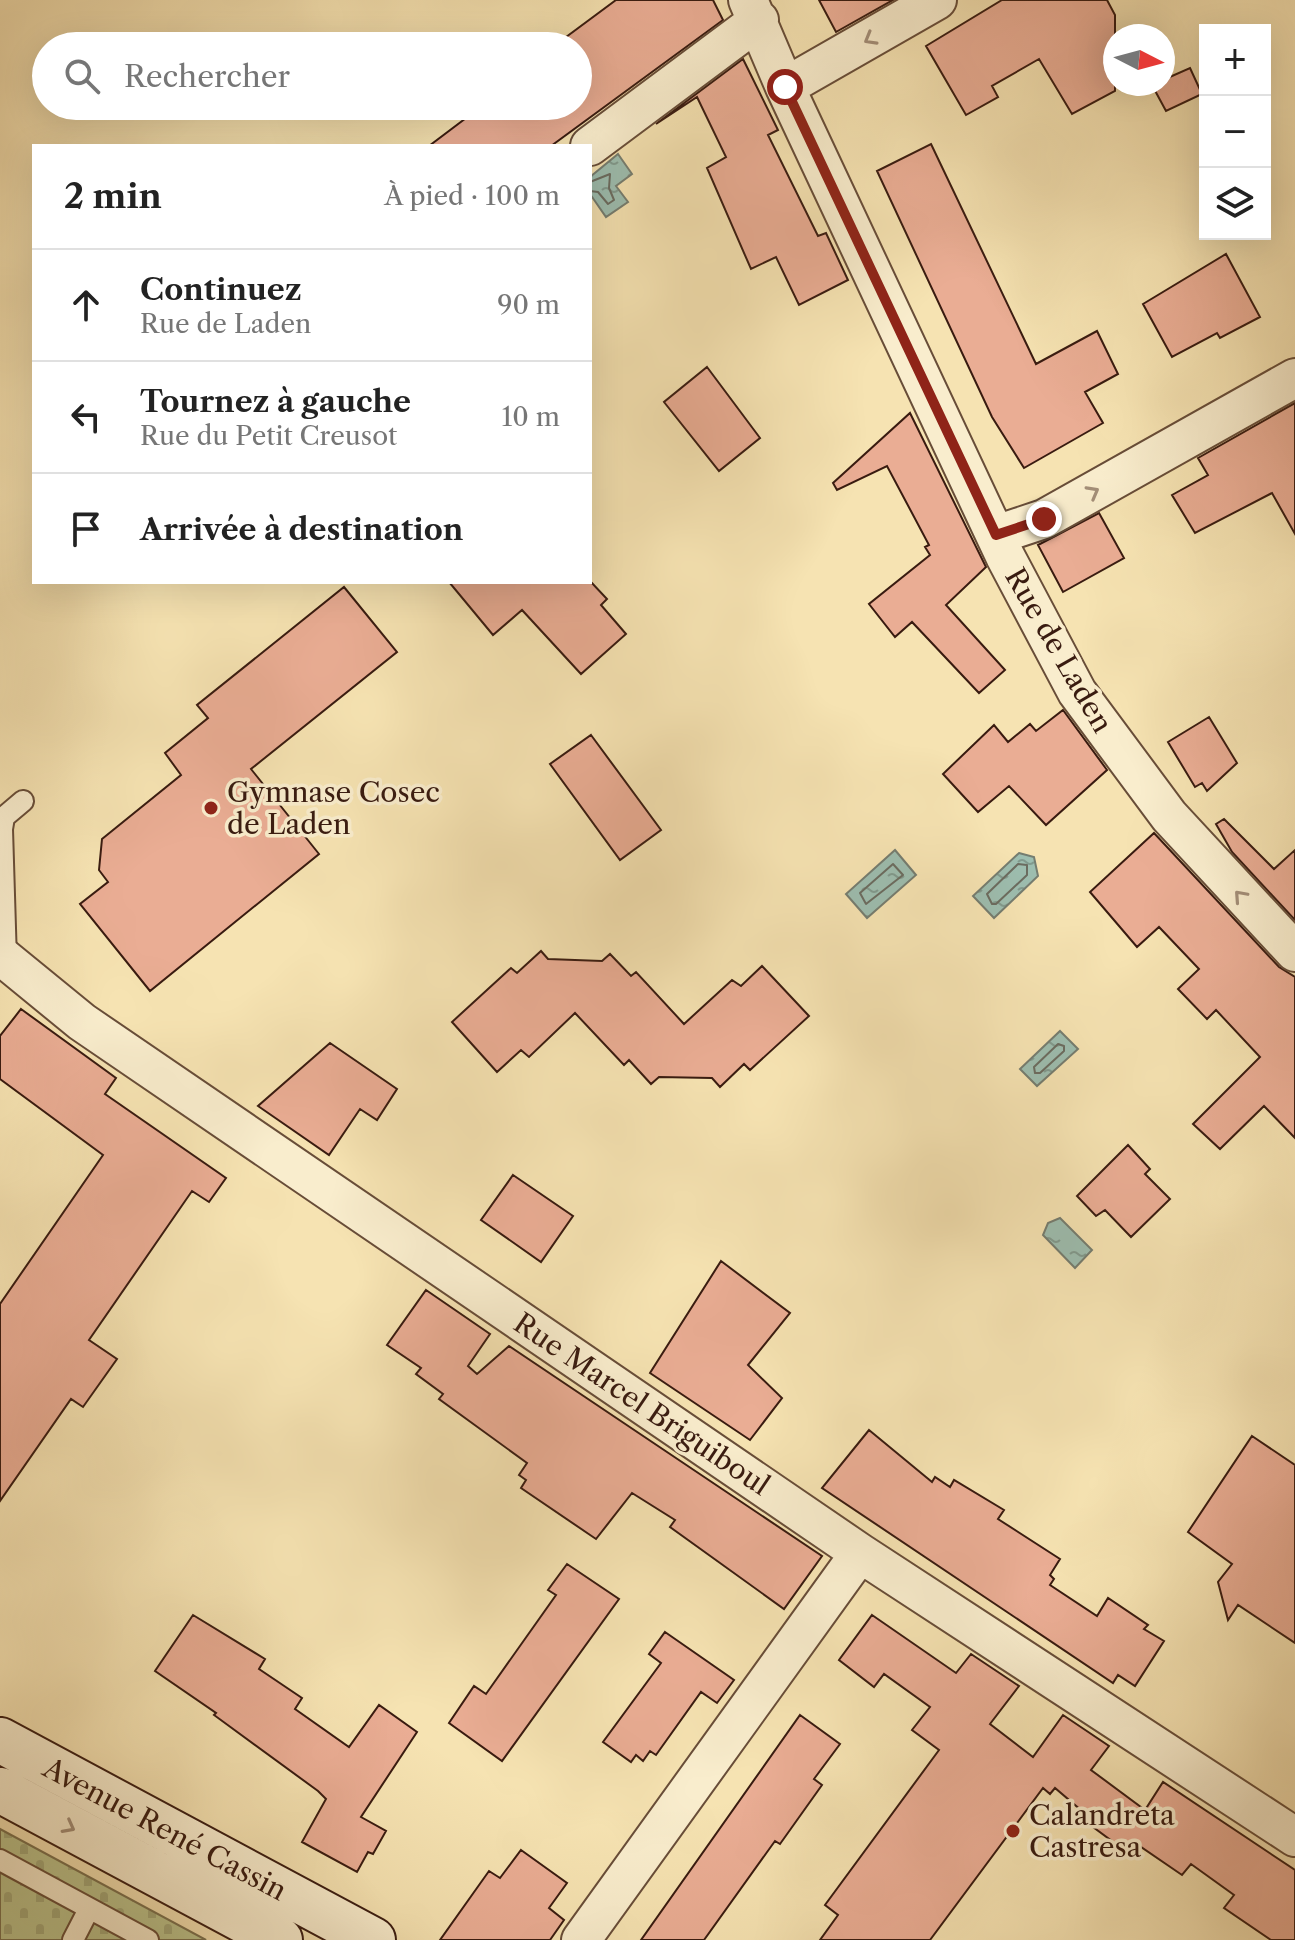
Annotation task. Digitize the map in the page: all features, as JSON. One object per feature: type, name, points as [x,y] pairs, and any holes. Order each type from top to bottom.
[{"type":"main road","name":"Avenue René Cassin","points":[[0,1740],[373,1940]]},
{"type":"main road","name":"Avenue René Cassin","points":[[0,1790],[275,1937]]},
{"type":"main road","points":[[275,1937],[292,1896]]},
{"type":"street","points":[[785,87],[937,0]]},
{"type":"street","points":[[592,144],[754,10]]},
{"type":"street","name":"Rue de Laden","points":[[754,10],[785,87],[1039,626],[1077,692],[1121,756],[1229,884],[1295,952]]},
{"type":"street","points":[[996,535],[1044,519],[1295,378]]},
{"type":"street","name":"Rue Marcel Briguiboul","points":[[3,958],[82,1022],[860,1553],[1295,1837]]},
{"type":"street","points":[[581,1940],[860,1553]]},
{"type":"lane","points":[[3,958],[2,829],[4,817],[23,801]]},
{"type":"lane","points":[[0,1860],[148,1940]]},
{"type":"lane","points":[[73,1940],[89,1909]]},
{"type":"green space","points":[[0,1829],[206,1940],[0,1940]]},
{"type":"water","points":[[618,154],[632,174],[616,186],[628,202],[606,217],[592,197],[592,175]]},
{"type":"water","points":[[895,850],[916,875],[867,918],[846,894]]},
{"type":"water","points":[[1019,853],[1034,857],[1038,876],[994,918],[973,896]]},
{"type":"water","points":[[1060,1031],[1078,1049],[1037,1086],[1020,1069]]},
{"type":"water","points":[[1060,1218],[1092,1250],[1075,1268],[1043,1235],[1048,1223]]},
{"type":"building","points":[[616,0],[713,0],[723,20],[592,116],[592,32],[573,32]]},
{"type":"building","points":[[819,0],[893,0],[836,32]]},
{"type":"building","points":[[1002,0],[1107,0],[1115,15],[1115,24],[1103,24],[1103,96],[1106,96],[1072,114],[1039,59],[992,86],[998,97],[966,115],[926,46]]},
{"type":"building","points":[[743,59],[778,130],[768,135],[818,236],[826,233],[848,280],[799,305],[776,257],[751,269],[707,168],[726,157],[697,97],[656,124]]},
{"type":"building","points":[[1190,68],[1199,88],[1199,95],[1166,111],[1158,96],[1175,96],[1175,75]]},
{"type":"building","points":[[463,120],[586,120],[554,144],[432,144]]},
{"type":"building","points":[[931,144],[1036,364],[1097,331],[1118,374],[1085,392],[1103,423],[1024,468],[992,417],[877,171]]},
{"type":"building","points":[[1226,254],[1260,317],[1220,338],[1217,333],[1172,357],[1143,304]]},
{"type":"building","points":[[707,367],[760,438],[719,471],[664,402]]},
{"type":"building","points":[[1295,403],[1295,534],[1272,493],[1195,533],[1172,495],[1208,475],[1198,458]]},
{"type":"building","points":[[910,413],[986,567],[946,605],[1005,670],[979,693],[912,622],[895,637],[869,604],[930,555],[925,547],[929,545],[887,466],[837,490],[833,483]]},
{"type":"building","points":[[1099,513],[1124,558],[1063,592],[1038,545]]},
{"type":"building","points":[[592,583],[607,599],[601,605],[626,634],[581,674],[522,610],[493,635],[451,584]]},
{"type":"building","name":"Gymnase Cosec de Laden","points":[[344,587],[397,652],[251,769],[319,854],[150,991],[80,904],[108,882],[99,870],[102,839],[181,775],[165,753],[208,718],[197,705]]},
{"type":"building","points":[[1063,710],[1107,770],[1046,825],[1009,786],[978,812],[943,774],[994,725],[1008,742],[1030,724],[1036,731]]},
{"type":"building","points":[[1209,717],[1237,763],[1207,791],[1202,783],[1195,787],[1168,742]]},
{"type":"building","points":[[591,735],[661,830],[620,860],[550,764]]},
{"type":"building","points":[[1224,819],[1274,869],[1295,850],[1295,920],[1232,852],[1216,824]]},
{"type":"building","points":[[1154,833],[1279,967],[1295,977],[1295,1138],[1264,1106],[1220,1149],[1193,1124],[1260,1057],[1216,1010],[1207,1019],[1178,989],[1199,969],[1159,927],[1137,947],[1090,892]]},
{"type":"building","points":[[541,951],[548,959],[602,961],[610,954],[631,976],[636,972],[684,1024],[732,980],[741,986],[762,966],[809,1016],[750,1070],[744,1064],[720,1087],[712,1078],[659,1077],[651,1084],[629,1060],[624,1065],[575,1013],[529,1057],[521,1050],[497,1072],[452,1022],[511,968],[517,973]]},
{"type":"building","points":[[21,1009],[116,1078],[105,1094],[226,1178],[209,1202],[192,1191],[89,1340],[117,1359],[83,1407],[71,1399],[0,1501],[0,1304],[103,1155],[0,1079],[0,1036]]},
{"type":"building","points":[[330,1043],[397,1089],[377,1120],[360,1109],[329,1155],[258,1106]]},
{"type":"building","points":[[1128,1145],[1150,1169],[1145,1174],[1170,1199],[1131,1237],[1105,1210],[1096,1216],[1077,1196]]},
{"type":"building","points":[[513,1175],[573,1216],[541,1262],[481,1220]]},
{"type":"building","points":[[721,1261],[790,1313],[748,1365],[782,1398],[750,1440],[650,1373]]},
{"type":"building","points":[[426,1290],[490,1334],[468,1366],[477,1374],[509,1346],[822,1556],[784,1609],[670,1527],[675,1520],[632,1493],[596,1539],[521,1488],[526,1480],[519,1475],[527,1463],[439,1399],[443,1394],[416,1374],[421,1368],[387,1345]]},
{"type":"building","points":[[869,1430],[932,1482],[935,1477],[950,1487],[954,1480],[1004,1510],[998,1519],[1060,1559],[1050,1575],[1054,1579],[1050,1585],[1097,1616],[1108,1598],[1148,1625],[1144,1629],[1164,1641],[1135,1686],[1118,1675],[1113,1683],[822,1488]]},
{"type":"building","points":[[1252,1436],[1295,1465],[1295,1643],[1238,1605],[1228,1620],[1218,1582],[1232,1564],[1188,1532]]},
{"type":"building","points":[[567,1564],[619,1599],[502,1761],[449,1723],[474,1686],[486,1694],[556,1595],[548,1590]]},
{"type":"building","points":[[193,1615],[265,1659],[259,1669],[302,1698],[295,1709],[349,1747],[379,1705],[417,1732],[361,1817],[386,1831],[373,1854],[368,1852],[357,1872],[302,1842],[326,1799],[318,1791],[155,1671]]},
{"type":"building","points":[[872,1615],[956,1673],[971,1654],[1019,1686],[990,1724],[1033,1757],[1063,1715],[1109,1746],[1091,1770],[1145,1810],[1163,1782],[1295,1870],[1295,1940],[1271,1940],[1224,1908],[1234,1895],[1191,1864],[1182,1875],[1138,1845],[1131,1855],[1093,1827],[1096,1823],[1055,1788],[1050,1794],[1043,1788],[930,1940],[820,1940],[838,1915],[825,1905],[939,1750],[912,1730],[930,1707],[884,1674],[874,1687],[839,1660]]},
{"type":"building","points":[[665,1632],[734,1680],[717,1703],[701,1692],[656,1755],[650,1751],[643,1761],[636,1755],[631,1762],[603,1742],[661,1663],[649,1654]]},
{"type":"building","points":[[800,1715],[840,1744],[814,1779],[822,1785],[780,1844],[775,1841],[704,1940],[641,1940]]},
{"type":"building","points":[[521,1850],[567,1883],[549,1908],[564,1920],[550,1940],[440,1940],[489,1871],[500,1878]]},
{"type":"place","name":"Gymnase Cosec de Laden","points":[[211,808]]},
{"type":"place","name":"Calandreta Castresa","points":[[1013,1831]]},
{"type":"route","points":[[785,87],[996,535],[1044,519]]}]
